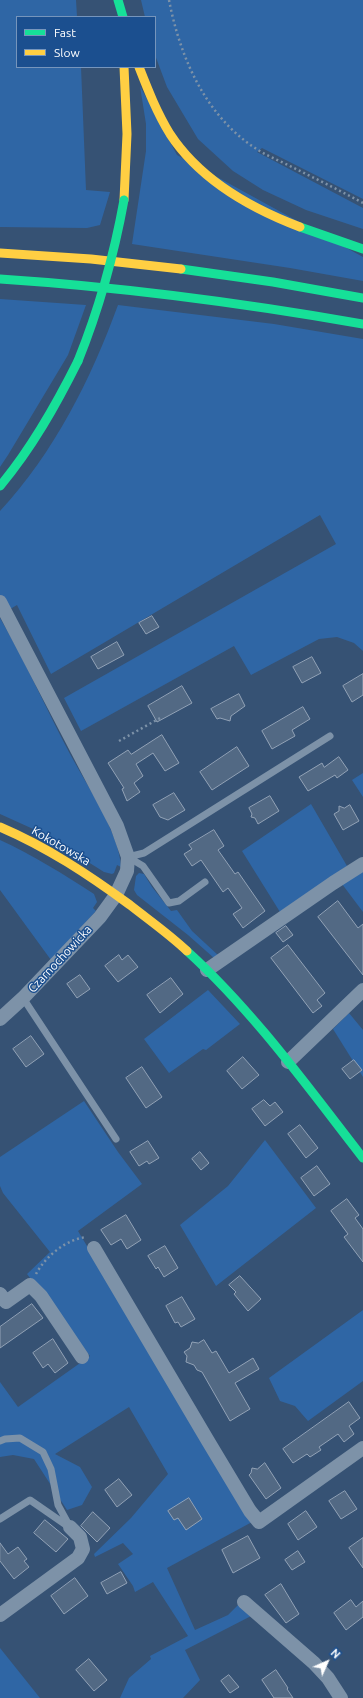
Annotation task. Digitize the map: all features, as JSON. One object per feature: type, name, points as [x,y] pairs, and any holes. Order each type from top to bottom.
[{"type":"main road","points":[[117,0],[118,16]]},
{"type":"main road","points":[[117,0],[123,16]]},
{"type":"main road","points":[[0,486],[12,472],[56,404],[78,361],[92,328],[102,298],[124,200],[128,145],[127,94],[124,68]]},
{"type":"main road","points":[[139,68],[162,120],[176,142],[215,182],[247,203],[285,222],[363,249]]},
{"type":"main road","points":[[0,253],[112,262],[195,271],[363,298]]},
{"type":"main road","points":[[0,279],[119,288],[203,298],[363,324]]},
{"type":"main road","name":"Kokotowska","points":[[0,826],[59,857],[111,892],[176,941],[207,970],[246,1011],[363,1158]]},
{"type":"street","points":[[0,602],[117,826],[128,857]]},
{"type":"street","name":"Czarnochowicka","points":[[0,1019],[23,998],[100,917],[111,892],[127,871],[128,857]]},
{"type":"street","points":[[207,970],[363,864]]},
{"type":"street","points":[[288,1062],[363,990]]},
{"type":"street","points":[[94,1248],[208,1442],[250,1511],[259,1522],[363,1448]]},
{"type":"street","points":[[0,1294],[6,1302],[30,1285],[41,1296],[82,1357]]},
{"type":"street","points":[[0,1615],[78,1558],[83,1549],[80,1537],[70,1527]]},
{"type":"street","points":[[244,1602],[314,1663],[328,1678],[341,1698]]},
{"type":"lane","points":[[128,857],[144,853],[330,736]]},
{"type":"lane","points":[[128,857],[143,866],[169,903],[179,901],[205,882]]},
{"type":"lane","points":[[23,998],[116,1139]]},
{"type":"lane","points":[[0,1441],[5,1439],[20,1438],[43,1452],[51,1469],[58,1504],[70,1527]]},
{"type":"lane","points":[[0,1519],[30,1500],[70,1527]]},
{"type":"path","points":[[169,0],[173,23],[190,70],[209,103],[229,128],[255,148],[363,203]]},
{"type":"path","points":[[119,742],[162,717]]},
{"type":"path","points":[[30,1285],[43,1262],[67,1242],[85,1236],[94,1248]]},
{"type":"shaded area","points":[[0,0],[76,0],[77,16],[16,16],[16,68],[81,68],[86,190],[110,192],[100,225],[87,228],[0,227]]},
{"type":"shaded area","points":[[141,0],[363,0],[363,199],[262,148],[257,152],[363,208],[363,229],[306,210],[263,190],[233,171],[198,139],[167,87],[156,58],[156,16],[145,16]]},
{"type":"shaded area","points":[[140,86],[177,155],[363,257],[363,281],[290,268],[132,244],[146,151],[146,124]]},
{"type":"shaded area","points":[[0,299],[86,305],[68,355],[0,467]]},
{"type":"shaded area","points":[[118,305],[274,324],[363,339],[363,651],[354,643],[337,637],[319,639],[251,675],[234,646],[81,731],[64,698],[336,544],[320,515],[51,674],[17,605],[0,615],[0,511],[37,465],[69,414],[96,360]]},
{"type":"shaded area","points":[[0,618],[19,651],[70,754],[109,825],[119,854],[121,867],[117,865],[114,873],[112,874],[104,872],[42,833],[0,814]]},
{"type":"shaded area","points":[[363,773],[363,797],[352,780]]},
{"type":"shaded area","points":[[311,804],[347,866],[280,912],[242,851]]},
{"type":"shaded area","points":[[0,840],[36,858],[94,894],[97,902],[93,908],[96,911],[51,960],[0,890]]},
{"type":"shaded area","points":[[363,871],[363,912],[342,884]]},
{"type":"shaded area","points":[[139,873],[144,874],[152,887],[171,911],[177,910],[192,931],[219,956],[214,958],[188,935],[137,895],[134,890],[136,876]]},
{"type":"shaded area","points":[[208,990],[240,1024],[206,1050],[203,1049],[169,1073],[144,1039]]},
{"type":"shaded area","points":[[349,1013],[363,1030],[363,1077],[333,1029]]},
{"type":"shaded area","points":[[84,1101],[118,1152],[142,1184],[78,1231],[252,1522],[167,1568],[195,1630],[228,1615],[240,1603],[253,1615],[185,1650],[200,1680],[183,1698],[120,1698],[129,1678],[151,1659],[150,1656],[188,1636],[153,1582],[135,1592],[133,1586],[118,1564],[133,1554],[123,1543],[95,1557],[94,1554],[131,1518],[168,1474],[129,1407],[55,1454],[80,1467],[92,1487],[82,1505],[67,1510],[34,1459],[13,1455],[0,1457],[0,1382],[18,1407],[90,1356],[27,1274],[50,1252],[3,1193],[0,1186],[0,1157]]},
{"type":"shaded area","points":[[265,1140],[316,1208],[216,1286],[180,1225],[228,1186]]},
{"type":"shaded area","points":[[363,1310],[363,1381],[308,1421],[295,1406],[280,1401],[269,1378]]},
{"type":"shaded area","points":[[0,1648],[40,1698],[0,1698]]},
{"type":"building","points":[[152,616],[159,627],[146,634],[139,623]]},
{"type":"building","points":[[117,642],[124,655],[98,669],[91,657]]},
{"type":"building","points":[[312,657],[321,673],[302,683],[293,667]]},
{"type":"building","points":[[363,674],[363,695],[352,702],[343,686]]},
{"type":"building","points":[[182,686],[192,703],[157,722],[148,706]]},
{"type":"building","points":[[239,694],[245,706],[231,716],[230,721],[220,718],[217,719],[211,709]]},
{"type":"building","points":[[303,707],[310,719],[292,730],[295,736],[272,749],[262,731]]},
{"type":"building","points":[[162,735],[179,763],[165,771],[153,753],[136,764],[143,776],[134,783],[140,792],[127,801],[122,789],[124,788],[108,763],[128,750],[131,754]]},
{"type":"building","points":[[237,747],[249,766],[212,790],[200,772]]},
{"type":"building","points":[[339,757],[348,770],[337,778],[335,775],[308,791],[299,777],[322,763],[324,767]]},
{"type":"building","points":[[174,793],[185,810],[168,820],[160,817],[153,805]]},
{"type":"building","points":[[270,796],[279,811],[258,824],[255,818],[251,817],[252,814],[249,808]]},
{"type":"building","points":[[350,805],[359,821],[343,830],[334,814],[339,811],[339,806],[344,808]]},
{"type":"building","points":[[214,830],[224,846],[218,850],[235,874],[238,872],[265,911],[243,928],[233,914],[242,908],[228,888],[223,892],[201,860],[192,866],[184,854],[192,849],[189,845]]},
{"type":"building","points":[[338,901],[358,928],[363,924],[363,975],[318,917]]},
{"type":"building","points":[[286,926],[293,935],[283,942],[276,933]]},
{"type":"building","points":[[288,945],[325,993],[317,1000],[322,1006],[313,1013],[271,958]]},
{"type":"building","points":[[119,955],[122,960],[128,955],[138,967],[118,982],[105,966]]},
{"type":"building","points":[[80,975],[90,989],[77,998],[67,984]]},
{"type":"building","points":[[171,978],[183,994],[160,1013],[147,995]]},
{"type":"building","points":[[31,1036],[44,1054],[26,1067],[13,1049]]},
{"type":"building","points":[[243,1057],[259,1075],[242,1089],[227,1071]]},
{"type":"building","points":[[354,1060],[362,1070],[350,1079],[342,1069]]},
{"type":"building","points":[[142,1067],[162,1097],[146,1108],[126,1078]]},
{"type":"building","points":[[264,1100],[270,1106],[275,1102],[283,1112],[265,1126],[252,1109]]},
{"type":"building","points":[[300,1125],[318,1148],[306,1158],[288,1134]]},
{"type":"building","points":[[148,1141],[159,1158],[149,1164],[147,1161],[139,1166],[130,1152]]},
{"type":"building","points":[[200,1152],[209,1163],[201,1170],[192,1159]]},
{"type":"building","points":[[317,1166],[330,1184],[314,1196],[301,1178]]},
{"type":"building","points":[[347,1199],[359,1215],[355,1218],[363,1229],[363,1262],[344,1237],[348,1234],[331,1211]]},
{"type":"building","points":[[126,1215],[141,1240],[127,1249],[121,1239],[111,1245],[101,1230]]},
{"type":"building","points":[[165,1246],[178,1268],[164,1277],[158,1267],[156,1269],[148,1256]]},
{"type":"building","points":[[240,1276],[261,1299],[248,1311],[234,1294],[236,1292],[229,1285]]},
{"type":"building","points":[[182,1297],[195,1319],[181,1327],[178,1322],[175,1323],[166,1306]]},
{"type":"building","points":[[32,1304],[43,1318],[0,1348],[0,1327]]},
{"type":"building","points":[[53,1339],[68,1363],[55,1373],[48,1364],[43,1368],[33,1353]]},
{"type":"building","points":[[204,1340],[212,1353],[216,1351],[229,1373],[253,1358],[259,1369],[235,1383],[250,1409],[230,1421],[202,1372],[197,1370],[194,1365],[186,1362],[187,1356],[184,1352],[190,1348],[192,1342],[198,1343]]},
{"type":"building","points":[[349,1402],[360,1418],[349,1426],[354,1434],[344,1442],[338,1434],[319,1447],[321,1450],[310,1457],[307,1454],[293,1463],[283,1449]]},
{"type":"building","points":[[265,1463],[281,1488],[266,1499],[249,1475],[252,1468],[257,1469]]},
{"type":"building","points":[[119,1479],[132,1495],[117,1507],[105,1490]]},
{"type":"building","points":[[345,1491],[357,1509],[341,1519],[329,1501]]},
{"type":"building","points":[[189,1498],[202,1519],[186,1530],[178,1518],[174,1520],[168,1511]]},
{"type":"building","points":[[306,1511],[317,1527],[298,1540],[288,1524]]},
{"type":"building","points":[[93,1512],[110,1528],[97,1542],[81,1526]]},
{"type":"building","points":[[45,1520],[68,1539],[56,1552],[34,1533]]},
{"type":"building","points":[[248,1536],[260,1558],[233,1573],[222,1550]]},
{"type":"building","points":[[363,1538],[363,1568],[349,1548]]},
{"type":"building","points":[[0,1543],[8,1554],[18,1547],[27,1559],[24,1561],[29,1567],[14,1579],[0,1561]]},
{"type":"building","points":[[298,1551],[305,1562],[292,1570],[285,1560]]},
{"type":"building","points":[[121,1572],[127,1583],[107,1594],[101,1583]]},
{"type":"building","points":[[75,1578],[88,1596],[64,1614],[51,1596]]},
{"type":"building","points":[[281,1584],[299,1614],[286,1623],[265,1595]]},
{"type":"building","points":[[351,1600],[356,1607],[363,1601],[363,1617],[346,1630],[334,1613]]},
{"type":"building","points":[[89,1659],[107,1680],[94,1691],[76,1670]]},
{"type":"building","points":[[276,1670],[293,1698],[274,1698],[262,1680]]},
{"type":"building","points":[[229,1675],[239,1687],[230,1693],[221,1681]]},
{"type":"traffic: fast","points":[[118,0],[123,16]]},
{"type":"traffic: fast","points":[[78,361],[93,322],[105,282],[116,241],[124,200]]},
{"type":"traffic: fast","points":[[300,227],[363,249]]},
{"type":"traffic: fast","points":[[181,269],[273,282],[363,298]]},
{"type":"traffic: fast","points":[[0,279],[137,291],[273,309],[363,324]]},
{"type":"traffic: fast","points":[[0,486],[23,457],[43,426],[78,361]]},
{"type":"traffic: fast","points":[[187,951],[212,974],[257,1024],[363,1158]]},
{"type":"traffic: slow","points":[[124,68],[127,134],[124,200]]},
{"type":"traffic: slow","points":[[139,68],[165,126],[182,150],[196,165],[211,179],[228,191],[263,211],[300,227]]},
{"type":"traffic: slow","points":[[0,253],[91,259],[181,269]]},
{"type":"traffic: slow","points":[[0,827],[34,843],[83,872],[130,905],[187,951]]}]
